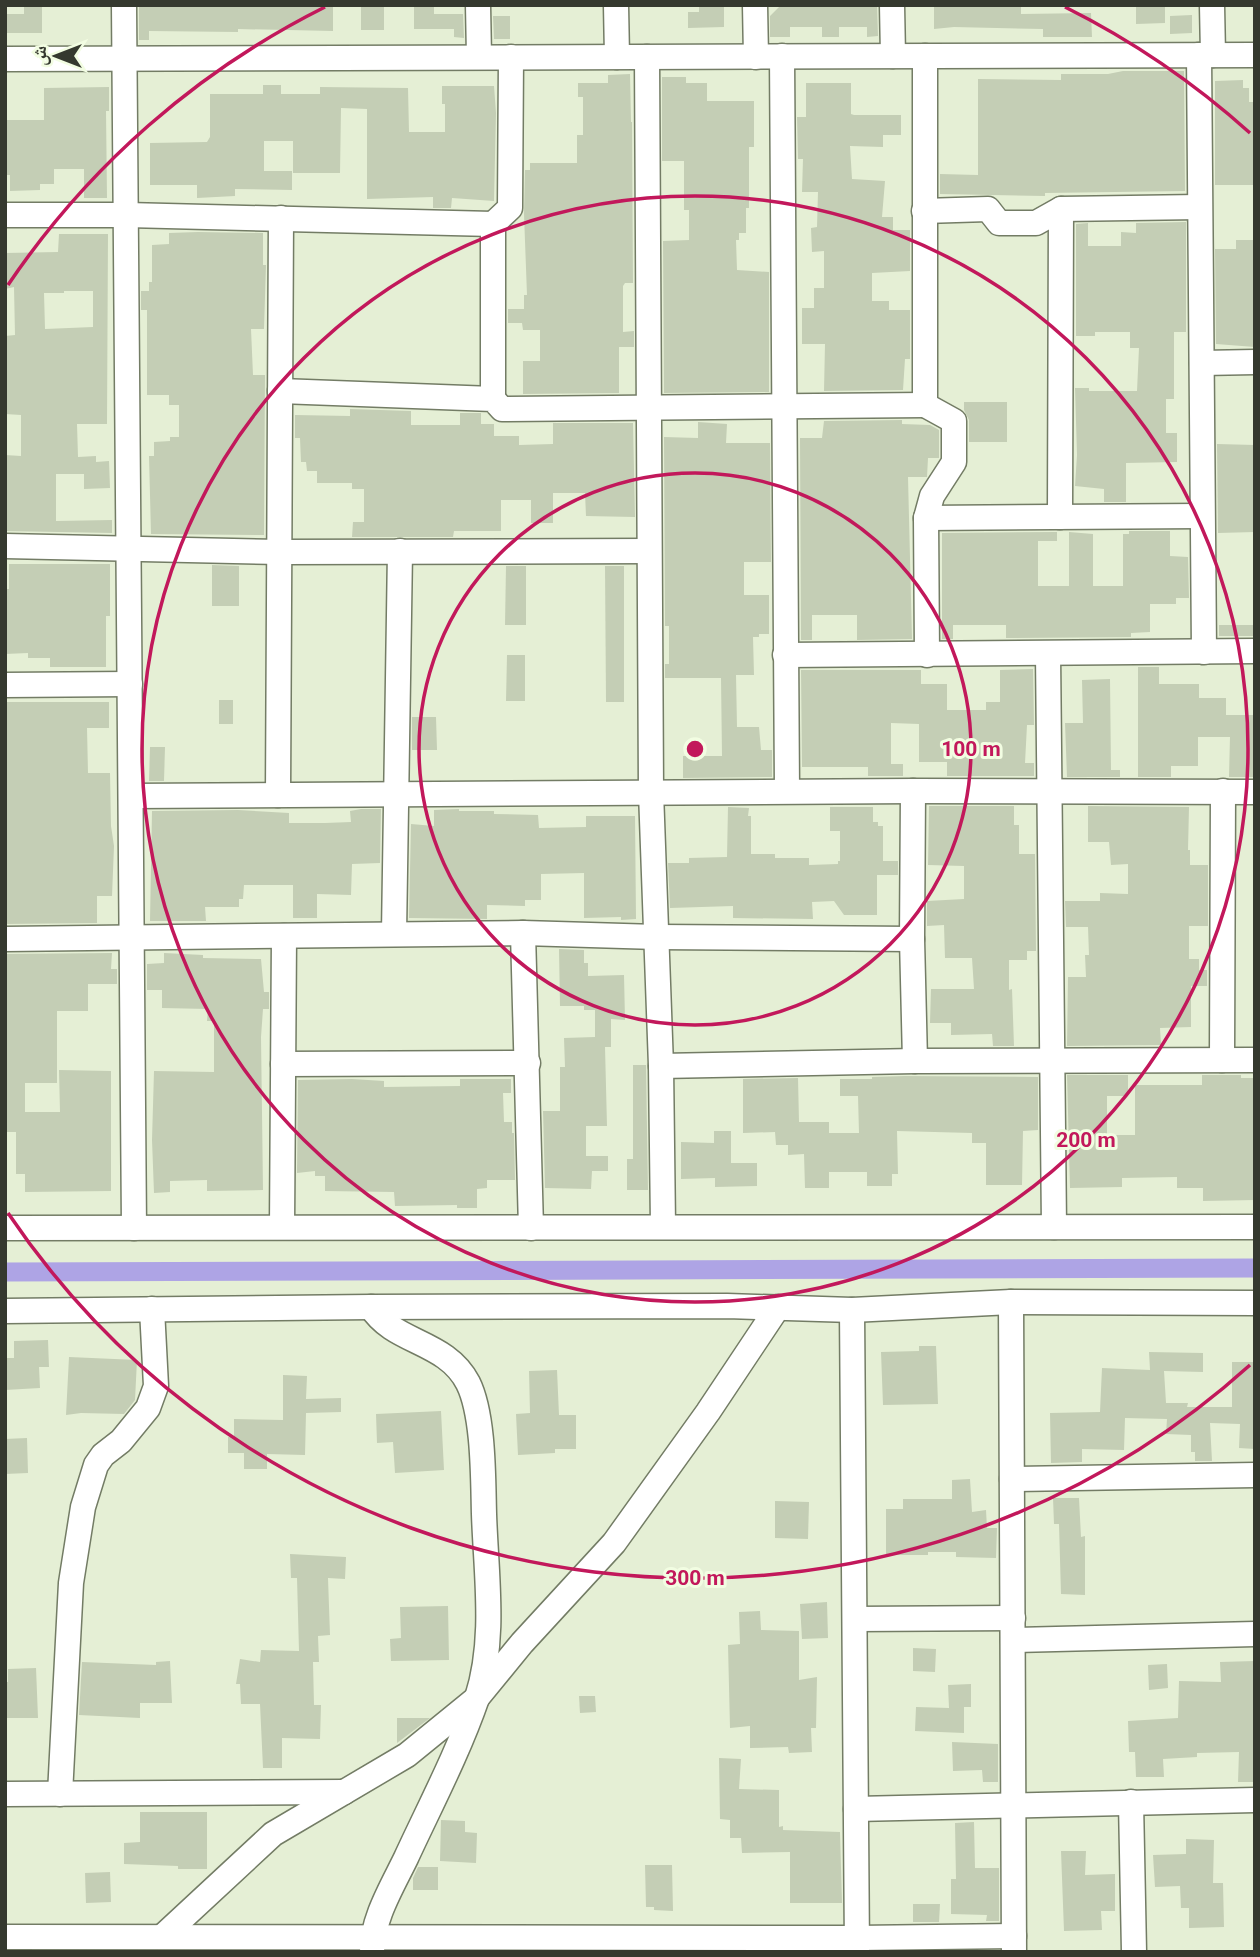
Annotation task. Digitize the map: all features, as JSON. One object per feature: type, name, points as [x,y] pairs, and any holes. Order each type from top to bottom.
[{"type":"street","points":[[124,5],[134,1227]]},
{"type":"street","points":[[478,5],[479,57]]},
{"type":"street","points":[[616,5],[617,57]]},
{"type":"street","points":[[755,5],[756,57]]},
{"type":"street","points":[[892,5],[893,56]]},
{"type":"street","points":[[1204,652],[1199,206],[1206,55],[1212,5]]},
{"type":"street","points":[[5,60],[1255,55]]},
{"type":"street","points":[[782,56],[787,791]]},
{"type":"street","points":[[925,56],[925,405]]},
{"type":"street","points":[[5,215],[127,215],[493,224],[510,208],[511,57]]},
{"type":"street","points":[[647,57],[651,792],[663,1226]]},
{"type":"street","points":[[924,211],[988,209],[999,223],[1037,223],[1061,209],[1199,206]]},
{"type":"street","points":[[1060,517],[1061,209]]},
{"type":"street","points":[[278,795],[281,218]]},
{"type":"street","points":[[493,224],[493,399],[502,409],[925,405],[954,421],[954,462],[932,496],[926,518],[927,655]]},
{"type":"street","points":[[1202,363],[1255,362]]},
{"type":"street","points":[[280,391],[493,399]]},
{"type":"street","points":[[926,518],[1201,516]]},
{"type":"street","points":[[5,546],[280,552],[649,551]]},
{"type":"street","points":[[394,934],[400,551]]},
{"type":"street","points":[[785,656],[1255,651]]},
{"type":"street","points":[[1048,654],[1054,1227]]},
{"type":"street","points":[[5,685],[130,684]]},
{"type":"street","points":[[131,796],[913,790],[1255,792]]},
{"type":"street","points":[[913,790],[912,939],[915,1060]]},
{"type":"street","points":[[1222,1060],[1223,791]]},
{"type":"street","points":[[5,939],[523,933],[912,939]]},
{"type":"street","points":[[523,933],[531,1227]]},
{"type":"street","points":[[282,1227],[284,936]]},
{"type":"street","points":[[660,1066],[915,1060],[1255,1060]]},
{"type":"street","points":[[283,1064],[528,1063]]},
{"type":"street","points":[[5,1228],[1255,1227]]},
{"type":"street","points":[[5,1311],[371,1307],[778,1307],[852,1310],[1011,1303],[1255,1303]]},
{"type":"street","points":[[5,1937],[51,1944],[162,1937],[372,1944],[1014,1944],[1011,1303]]},
{"type":"street","points":[[371,1307],[377,1317],[393,1329],[445,1355],[468,1383],[473,1397],[481,1450],[488,1638],[477,1698],[387,1898],[372,1944]]},
{"type":"street","points":[[162,1937],[273,1834],[407,1755],[477,1698],[522,1643],[614,1543],[708,1412],[778,1307]]},
{"type":"street","points":[[60,1794],[71,1583],[83,1507],[96,1465],[142,1416],[156,1387],[152,1309]]},
{"type":"street","points":[[852,1310],[857,1945]]},
{"type":"street","points":[[1012,1479],[1255,1475]]},
{"type":"street","points":[[855,1619],[1013,1629],[1255,1634]]},
{"type":"street","points":[[5,1794],[345,1792]]},
{"type":"street","points":[[856,1809],[1255,1800]]},
{"type":"street","points":[[1131,1802],[1134,1952]]},
{"type":"building","points":[[24,5],[42,5],[42,33],[5,33],[5,14],[24,14]]},
{"type":"building","points":[[139,5],[333,5],[333,31],[149,31],[149,40],[139,40]]},
{"type":"building","points":[[361,5],[384,5],[384,30],[361,30]]},
{"type":"building","points":[[414,5],[434,5],[434,14],[463,14],[464,38],[454,37],[454,29],[414,29]]},
{"type":"building","points":[[699,5],[724,5],[724,27],[688,28],[688,12],[699,12]]},
{"type":"building","points":[[781,5],[877,5],[878,36],[867,37],[867,27],[839,27],[839,37],[822,37],[822,27],[790,27],[790,37],[770,37],[770,16]]},
{"type":"building","points":[[934,5],[1021,5],[1021,14],[1091,13],[1092,37],[1043,37],[1043,29],[934,29]]},
{"type":"building","points":[[1165,5],[1165,23],[1136,24],[1136,7]]},
{"type":"building","points":[[1192,15],[1192,33],[1170,34],[1170,16]]},
{"type":"building","points":[[493,16],[510,16],[510,39],[494,39]]},
{"type":"building","points":[[1123,71],[1184,71],[1185,191],[1045,193],[1045,196],[940,194],[940,174],[978,175],[978,79],[1061,80],[1061,74],[1108,74]]},
{"type":"building","points":[[630,74],[633,283],[625,283],[623,286],[623,332],[634,331],[634,347],[619,347],[619,393],[523,394],[523,361],[540,361],[540,330],[523,330],[522,323],[508,323],[508,309],[524,309],[524,295],[527,295],[525,170],[530,170],[530,163],[577,163],[577,135],[583,135],[583,97],[578,97],[578,83],[608,83],[608,75]]},
{"type":"building","points":[[662,77],[686,77],[686,83],[707,83],[707,101],[754,101],[754,147],[749,147],[749,208],[746,208],[746,233],[739,233],[739,240],[736,240],[737,270],[769,272],[769,392],[664,393],[663,241],[689,240],[689,210],[684,210],[684,161],[662,161]]},
{"type":"building","points":[[1243,80],[1243,88],[1249,88],[1249,102],[1255,102],[1255,185],[1215,185],[1215,81]]},
{"type":"building","points":[[806,83],[851,83],[851,114],[901,115],[901,135],[883,135],[883,147],[850,146],[852,179],[885,181],[882,217],[893,217],[893,230],[910,230],[910,271],[872,273],[872,301],[889,301],[889,310],[910,310],[910,359],[905,359],[903,390],[824,391],[825,344],[802,344],[802,308],[814,308],[814,288],[824,288],[824,251],[812,252],[811,228],[817,227],[818,192],[802,192],[803,159],[798,159],[797,117],[806,117]]},
{"type":"building","points":[[263,85],[281,85],[281,94],[320,94],[320,87],[408,88],[409,132],[445,132],[442,86],[494,86],[494,201],[452,198],[451,208],[433,208],[433,197],[367,199],[367,109],[341,108],[340,173],[293,173],[293,141],[264,141],[264,171],[292,171],[292,190],[235,189],[235,196],[197,198],[197,185],[150,185],[150,143],[207,142],[210,137],[210,94],[263,94]]},
{"type":"building","points":[[109,87],[109,111],[106,111],[107,198],[84,198],[84,169],[54,169],[54,184],[40,184],[40,190],[10,191],[10,175],[5,175],[5,120],[44,120],[44,88]]},
{"type":"building","points":[[1186,222],[1186,332],[1174,332],[1174,399],[1166,399],[1166,433],[1177,433],[1177,462],[1126,463],[1126,502],[1104,502],[1104,489],[1075,486],[1075,388],[1089,388],[1089,391],[1137,391],[1139,348],[1130,348],[1130,332],[1095,332],[1095,336],[1076,336],[1076,224],[1088,223],[1088,246],[1121,246],[1121,232],[1136,233],[1136,223]]},
{"type":"building","points":[[169,233],[263,233],[263,265],[266,265],[264,329],[251,329],[253,375],[265,375],[264,535],[151,534],[149,456],[154,456],[154,442],[170,441],[170,437],[179,437],[179,405],[169,405],[169,395],[147,395],[147,310],[141,310],[141,291],[149,291],[149,282],[152,282],[152,245],[169,244]]},
{"type":"building","points":[[59,234],[108,234],[107,424],[77,424],[78,457],[96,456],[96,462],[109,461],[110,488],[84,489],[84,474],[56,474],[56,521],[112,520],[112,533],[5,531],[5,455],[21,456],[21,415],[5,414],[5,336],[15,335],[14,287],[5,289],[5,253],[58,252]],"holes":[[[93,291],[93,327],[45,329],[44,293]]]},
{"type":"building","points":[[1236,240],[1255,240],[1255,347],[1216,344],[1215,249],[1236,249]]},
{"type":"building","points":[[964,402],[1007,402],[1007,442],[969,442],[969,420],[964,410]]},
{"type":"building","points":[[350,409],[411,411],[411,425],[460,425],[460,413],[481,413],[481,424],[494,424],[494,436],[519,436],[519,445],[553,444],[553,423],[633,423],[635,517],[586,516],[585,493],[553,493],[553,523],[531,523],[531,500],[501,500],[501,531],[454,531],[453,537],[352,537],[353,522],[364,522],[364,489],[352,489],[352,483],[317,483],[317,471],[307,471],[306,462],[301,462],[300,438],[295,438],[295,415],[350,416]]},
{"type":"building","points":[[902,420],[902,424],[930,425],[939,430],[939,458],[928,458],[927,477],[908,477],[912,639],[857,640],[857,615],[812,615],[812,640],[801,640],[800,438],[822,438],[824,421]]},
{"type":"building","points":[[698,422],[727,424],[726,443],[770,443],[771,562],[744,562],[744,595],[769,595],[769,634],[753,637],[754,675],[736,675],[737,727],[759,727],[761,750],[772,750],[772,777],[683,778],[683,756],[722,756],[721,678],[665,678],[665,664],[669,664],[669,626],[665,626],[664,437],[698,438]]},
{"type":"building","points":[[1217,444],[1255,445],[1255,532],[1218,533]]},
{"type":"building","points":[[1129,531],[1170,531],[1170,556],[1188,557],[1189,598],[1176,598],[1176,604],[1150,604],[1150,632],[1131,633],[1131,637],[1006,638],[1006,625],[953,625],[953,639],[942,639],[942,533],[1057,532],[1057,541],[1038,541],[1038,586],[1069,586],[1069,532],[1093,534],[1093,586],[1123,586],[1123,534],[1129,534]]},
{"type":"building","points":[[9,564],[110,564],[106,667],[50,667],[50,658],[28,658],[28,653],[5,654],[5,589],[9,589]]},
{"type":"building","points":[[212,565],[239,566],[239,606],[212,606]]},
{"type":"building","points":[[506,566],[526,566],[526,625],[505,625]]},
{"type":"building","points":[[605,566],[624,566],[624,702],[606,702]]},
{"type":"building","points":[[1219,625],[1255,625],[1255,636],[1219,636]]},
{"type":"building","points":[[507,655],[525,655],[525,701],[506,701]]},
{"type":"building","points":[[1138,667],[1159,667],[1159,684],[1199,684],[1199,698],[1226,698],[1226,715],[1255,715],[1254,777],[1229,777],[1230,737],[1198,737],[1198,766],[1171,766],[1171,777],[1138,777]]},
{"type":"building","points":[[1033,669],[1034,725],[1027,725],[1025,763],[1034,763],[1034,776],[947,776],[947,762],[919,762],[919,724],[891,723],[891,764],[903,764],[903,776],[868,776],[868,767],[802,767],[801,670],[921,670],[921,684],[947,684],[947,710],[986,710],[986,702],[1000,702],[1000,670]]},
{"type":"building","points":[[1110,679],[1111,770],[1120,770],[1120,777],[1067,777],[1065,723],[1083,723],[1082,680]]},
{"type":"building","points":[[219,700],[233,700],[233,724],[219,724]]},
{"type":"building","points":[[5,702],[109,702],[109,728],[87,728],[88,773],[110,773],[114,846],[112,896],[97,896],[97,923],[5,924]]},
{"type":"building","points":[[412,717],[436,717],[437,750],[412,750]]},
{"type":"building","points":[[150,747],[165,747],[164,781],[149,781]]},
{"type":"building","points":[[929,806],[1014,806],[1014,825],[1019,825],[1019,854],[1035,854],[1036,951],[1027,951],[1027,960],[1009,960],[1014,1046],[993,1046],[992,1034],[951,1035],[951,1023],[930,1023],[931,989],[974,989],[972,958],[945,958],[944,925],[927,926],[927,901],[964,899],[964,866],[928,865]]},
{"type":"building","points":[[1088,806],[1189,807],[1190,865],[1208,865],[1208,926],[1189,926],[1189,959],[1199,959],[1199,970],[1207,970],[1207,986],[1191,986],[1191,1027],[1160,1028],[1161,1045],[1067,1046],[1068,977],[1086,977],[1085,955],[1089,955],[1088,927],[1066,927],[1065,901],[1100,901],[1100,893],[1128,894],[1128,864],[1111,865],[1109,842],[1088,842]]},
{"type":"building","points":[[728,807],[749,808],[751,854],[775,854],[775,858],[809,858],[809,865],[838,864],[840,861],[840,831],[830,831],[830,807],[873,807],[873,822],[883,826],[883,861],[898,861],[898,875],[877,875],[877,915],[844,915],[834,901],[812,902],[813,919],[733,918],[733,906],[670,908],[668,863],[689,863],[689,858],[727,857]]},
{"type":"building","points":[[381,809],[380,863],[352,864],[351,895],[317,894],[317,918],[293,918],[293,885],[244,885],[243,899],[239,899],[239,907],[205,907],[206,921],[150,921],[152,811],[238,810],[289,813],[289,823],[325,823],[351,822],[350,811]]},
{"type":"building","points":[[434,810],[494,811],[494,814],[538,815],[539,828],[586,827],[586,816],[635,816],[636,919],[584,918],[584,873],[541,874],[541,900],[525,900],[525,906],[487,905],[487,919],[409,918],[411,824],[434,826]]},
{"type":"building","points":[[559,949],[584,950],[588,976],[624,975],[625,1020],[611,1019],[611,1047],[605,1047],[607,1126],[586,1126],[586,1156],[608,1156],[608,1171],[592,1171],[591,1189],[545,1188],[543,1111],[560,1111],[560,1067],[565,1067],[564,1038],[595,1037],[595,1010],[584,1010],[584,1006],[560,1006]]},
{"type":"building","points":[[112,953],[111,969],[117,969],[117,984],[88,984],[88,1011],[57,1011],[57,1083],[25,1083],[25,1112],[60,1112],[59,1070],[111,1071],[111,1191],[25,1192],[25,1174],[16,1174],[16,1132],[5,1132],[6,954]]},
{"type":"building","points":[[164,953],[203,955],[203,958],[261,959],[264,992],[269,992],[269,1009],[263,1009],[261,1037],[263,1190],[207,1191],[207,1180],[170,1181],[170,1192],[154,1193],[154,1071],[214,1072],[214,1021],[207,1021],[208,1009],[162,1008],[162,990],[147,990],[147,964],[164,963]]},
{"type":"building","points":[[633,1065],[646,1065],[648,1190],[627,1190],[627,1159],[633,1159]]},
{"type":"building","points":[[1067,1075],[1128,1075],[1128,1096],[1107,1096],[1107,1135],[1135,1135],[1135,1085],[1202,1085],[1202,1075],[1241,1075],[1241,1078],[1255,1078],[1255,1200],[1203,1201],[1203,1188],[1177,1188],[1177,1177],[1122,1178],[1122,1187],[1070,1188]]},
{"type":"building","points":[[905,1076],[1038,1077],[1038,1130],[1023,1131],[1022,1185],[986,1185],[986,1143],[972,1143],[972,1133],[897,1131],[898,1174],[892,1174],[892,1186],[867,1186],[867,1172],[829,1172],[829,1188],[805,1188],[804,1154],[788,1155],[788,1145],[776,1145],[775,1132],[743,1133],[743,1079],[798,1078],[799,1122],[829,1122],[829,1133],[859,1133],[858,1096],[840,1096],[840,1079]]},
{"type":"building","points":[[460,1079],[511,1079],[511,1093],[503,1093],[504,1122],[512,1122],[515,1180],[487,1180],[487,1188],[477,1189],[477,1208],[457,1208],[457,1205],[395,1206],[394,1192],[325,1191],[325,1176],[315,1176],[315,1171],[297,1173],[298,1080],[384,1081],[384,1087],[460,1086]]},
{"type":"building","points":[[714,1131],[731,1131],[731,1163],[757,1163],[757,1186],[715,1187],[715,1178],[681,1179],[681,1142],[714,1143]]},
{"type":"building","points":[[48,1340],[49,1367],[39,1367],[40,1388],[5,1390],[5,1358],[14,1358],[14,1341]]},
{"type":"building","points":[[919,1346],[936,1346],[938,1404],[883,1405],[881,1352],[919,1351]]},
{"type":"building","points":[[1149,1352],[1203,1353],[1203,1372],[1164,1371],[1166,1403],[1188,1403],[1187,1407],[1232,1407],[1232,1362],[1255,1362],[1255,1449],[1239,1448],[1240,1424],[1210,1423],[1212,1461],[1195,1461],[1195,1452],[1191,1452],[1191,1435],[1166,1434],[1167,1419],[1125,1418],[1124,1450],[1082,1449],[1082,1462],[1051,1463],[1050,1413],[1100,1412],[1102,1368],[1150,1370]]},
{"type":"building","points":[[69,1357],[137,1360],[135,1400],[124,1414],[66,1415]]},
{"type":"building","points":[[557,1370],[559,1415],[576,1415],[576,1449],[555,1449],[555,1453],[518,1455],[516,1414],[530,1413],[529,1371]]},
{"type":"building","points":[[283,1375],[307,1376],[306,1399],[341,1398],[341,1412],[306,1413],[305,1455],[267,1454],[267,1469],[244,1469],[244,1453],[228,1453],[228,1437],[234,1437],[234,1419],[283,1420]]},
{"type":"building","points":[[441,1411],[444,1470],[395,1473],[393,1442],[377,1443],[376,1414]]},
{"type":"building","points":[[27,1438],[28,1473],[5,1474],[5,1439]]},
{"type":"building","points":[[970,1479],[972,1512],[986,1510],[987,1528],[997,1528],[996,1558],[956,1557],[956,1552],[886,1555],[886,1509],[903,1509],[903,1499],[952,1499],[952,1480]]},
{"type":"building","points":[[1053,1498],[1079,1498],[1081,1537],[1085,1536],[1085,1595],[1061,1594],[1059,1524],[1054,1524]]},
{"type":"building","points":[[775,1501],[809,1502],[808,1539],[775,1538]]},
{"type":"building","points":[[290,1554],[346,1557],[345,1579],[328,1578],[330,1635],[318,1636],[319,1662],[313,1662],[314,1705],[321,1705],[320,1739],[282,1738],[282,1768],[263,1768],[260,1704],[241,1704],[240,1684],[236,1684],[240,1659],[260,1662],[261,1650],[299,1651],[297,1578],[291,1578]]},
{"type":"building","points":[[827,1602],[828,1638],[802,1639],[800,1604]]},
{"type":"building","points":[[448,1606],[449,1660],[391,1661],[390,1639],[401,1638],[400,1607]]},
{"type":"building","points":[[760,1611],[761,1630],[799,1631],[799,1680],[817,1677],[816,1728],[811,1728],[812,1752],[789,1753],[788,1747],[750,1748],[750,1726],[730,1728],[728,1645],[740,1644],[739,1612]]},
{"type":"building","points":[[913,1648],[936,1649],[935,1672],[913,1671]]},
{"type":"building","points":[[170,1661],[172,1703],[140,1703],[140,1718],[79,1715],[82,1662],[156,1665],[156,1662]]},
{"type":"building","points":[[1255,1661],[1254,1782],[1238,1782],[1239,1752],[1197,1753],[1197,1757],[1163,1759],[1164,1777],[1136,1777],[1135,1752],[1129,1752],[1128,1721],[1178,1718],[1179,1681],[1221,1682],[1220,1662]]},
{"type":"building","points":[[1167,1664],[1168,1688],[1149,1690],[1148,1665]]},
{"type":"building","points":[[36,1668],[38,1718],[5,1718],[5,1682],[8,1682],[8,1669]]},
{"type":"building","points":[[971,1684],[971,1707],[964,1707],[964,1733],[915,1731],[916,1707],[949,1708],[948,1685]]},
{"type":"building","points":[[579,1696],[595,1696],[596,1712],[580,1713]]},
{"type":"building","points":[[397,1718],[430,1718],[397,1743]]},
{"type":"building","points":[[952,1742],[998,1744],[998,1782],[983,1782],[982,1770],[953,1771]]},
{"type":"building","points":[[719,1758],[741,1759],[739,1789],[779,1790],[779,1827],[783,1826],[783,1830],[840,1832],[842,1903],[790,1903],[790,1852],[742,1853],[741,1838],[730,1838],[730,1820],[720,1819]]},
{"type":"building","points":[[140,1812],[207,1812],[207,1869],[124,1864],[124,1843],[140,1842]]},
{"type":"building","points":[[441,1820],[465,1821],[465,1832],[477,1833],[476,1863],[440,1861]]},
{"type":"building","points":[[974,1822],[975,1868],[999,1868],[999,1921],[986,1921],[987,1915],[951,1914],[951,1879],[956,1879],[955,1823]]},
{"type":"building","points":[[1186,1839],[1214,1840],[1213,1883],[1223,1883],[1224,1927],[1189,1928],[1189,1908],[1181,1908],[1180,1886],[1155,1887],[1153,1855],[1186,1854]]},
{"type":"building","points":[[1061,1851],[1086,1851],[1085,1875],[1115,1874],[1115,1911],[1101,1911],[1102,1930],[1064,1931]]},
{"type":"building","points":[[645,1865],[672,1865],[673,1911],[646,1907]]},
{"type":"building","points":[[418,1867],[438,1867],[438,1890],[413,1890],[413,1878]]},
{"type":"building","points":[[110,1872],[111,1902],[86,1903],[85,1873]]},
{"type":"building","points":[[913,1904],[940,1904],[939,1922],[913,1922]]},
{"type":"waterway","points":[[5,1272],[1255,1268]]}]
